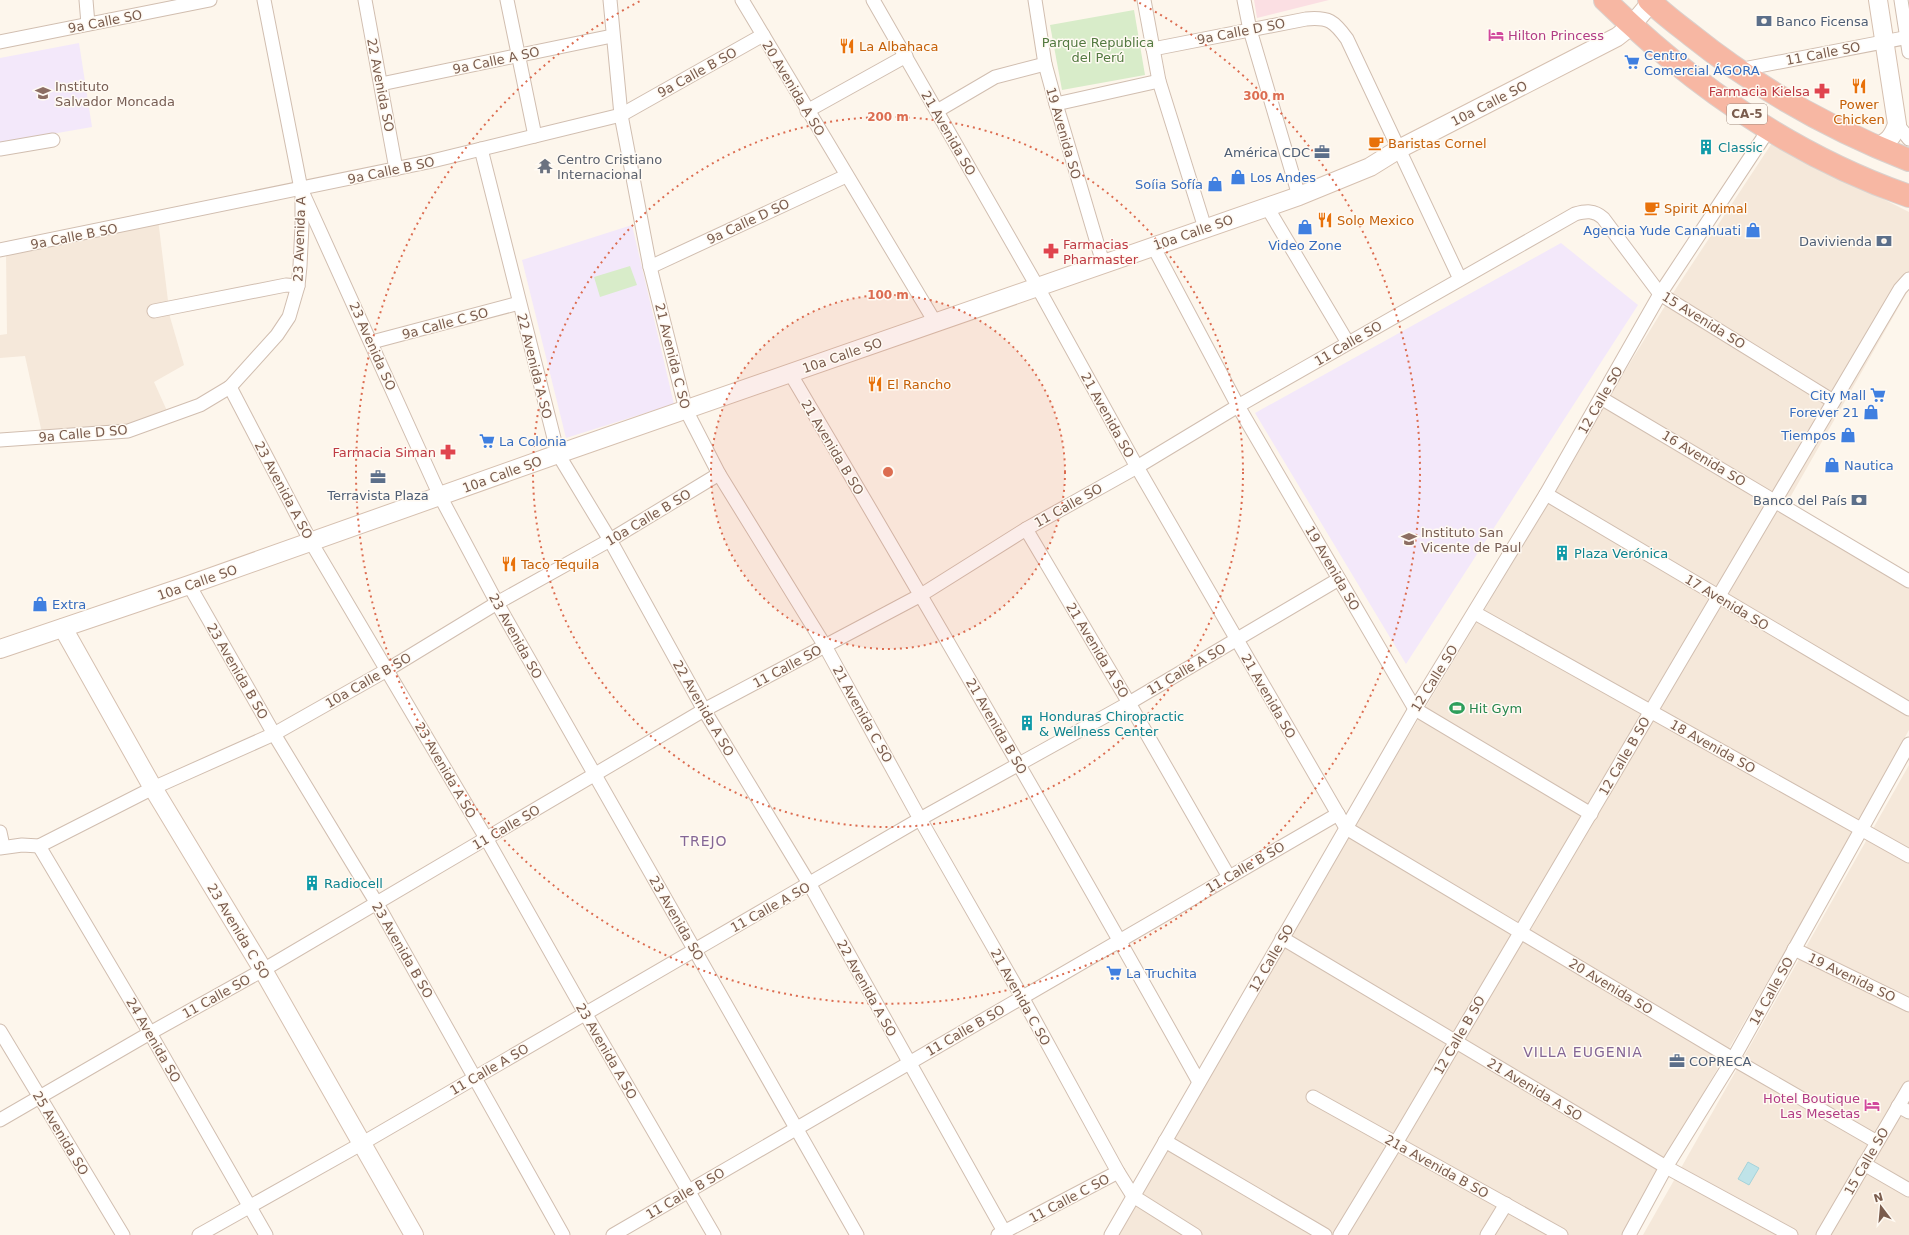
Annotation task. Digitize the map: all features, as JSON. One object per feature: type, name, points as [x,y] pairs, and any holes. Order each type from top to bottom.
[{"type":"highway","name":"CA-5","points":[[1605,0],[1631,26],[1675,63],[1723,99],[1769,129],[1829,162],[1909,196]]},
{"type":"highway","name":"CA-5","points":[[1651,1],[1707,48],[1785,100],[1833,127],[1876,147],[1909,160]]},
{"type":"highway","points":[[1785,100],[1835,142],[1909,176]]},
{"type":"street","points":[[86,0],[88,24]]},
{"type":"street","name":"9a Calle SO","points":[[0,42],[210,0]]},
{"type":"street","name":"23 Avenida SO","points":[[264,0],[301,189],[372,342],[440,496],[497,603],[857,1235]]},
{"type":"street","name":"22 Avenida SO","points":[[365,0],[396,169]]},
{"type":"street","points":[[507,0],[535,136]]},
{"type":"street","name":"21 Avenida C SO","points":[[610,0],[612,36],[621,115],[650,267],[686,410],[719,474],[825,646],[920,819],[1022,997],[1118,1172],[1133,1196],[1196,1235]]},
{"type":"street","name":"20 Avenida A SO","points":[[742,0],[846,176]]},
{"type":"street","name":"19 Avenida SO","points":[[1035,0],[1045,64],[1103,263]]},
{"type":"street","points":[[1144,0],[1159,81],[1205,228]]},
{"type":"street","points":[[1244,0],[1250,30],[1299,196]]},
{"type":"street","points":[[1876,147],[1888,142],[1894,134],[1897,124],[1878,0]]},
{"type":"street","points":[[1901,0],[1909,52]]},
{"type":"street","name":"21 Avenida SO","points":[[877,1],[906,56],[1037,286],[1137,467],[1346,828]]},
{"type":"street","name":"10a Calle SO","points":[[0,649],[189,585],[1037,286],[1299,196],[1370,167],[1399,149],[1617,38],[1631,26],[1651,1]]},
{"type":"street","name":"9a Calle D SO","points":[[1153,49],[1306,18],[1330,20],[1338,26],[1347,39],[1399,149]]},
{"type":"street","name":"9a Calle B SO","points":[[0,250],[120,231],[301,189],[396,169],[621,115],[763,35]]},
{"type":"street","name":"9a Calle A SO","points":[[380,84],[612,36]]},
{"type":"street","name":"11 Calle SO","points":[[1738,70],[1908,38]]},
{"type":"street","points":[[807,111],[906,56]]},
{"type":"street","points":[[937,111],[995,77],[1045,64]]},
{"type":"street","points":[[1056,104],[1159,81]]},
{"type":"street","points":[[1897,124],[1909,139]]},
{"type":"street","name":"12 Calle SO","points":[[1111,1235],[1415,709],[1475,613],[1546,494],[1660,294],[1769,129]]},
{"type":"street","points":[[0,149],[53,140]]},
{"type":"street","name":"22 Avenida A SO","points":[[482,149],[519,303],[558,454],[610,540],[704,710],[810,885],[910,1062],[1002,1234]]},
{"type":"street","points":[[1399,149],[1460,279]]},
{"type":"street","points":[[846,176],[935,322]]},
{"type":"street","name":"9a Calle D SO","points":[[650,267],[846,176]]},
{"type":"street","name":"23 Avenida A","points":[[230,387],[277,335],[289,317],[298,286],[302,225],[301,189]]},
{"type":"street","points":[[1267,207],[1348,343]]},
{"type":"street","name":"15 Avenida SO","points":[[1575,214],[1586,211],[1597,213],[1603,218],[1660,294],[1833,401]]},
{"type":"street","name":"11 Calle SO","points":[[0,1120],[150,1033],[263,970],[704,710],[921,595],[1026,529],[1137,467],[1238,406],[1575,214]]},
{"type":"street","name":"19 Avenida SO","points":[[1153,246],[1238,406],[1415,709],[1591,814]]},
{"type":"street","name":"12 Calle B SO","points":[[1340,1235],[1591,814],[1774,500],[1900,290],[1909,278]]},
{"type":"street","points":[[154,312],[286,285],[298,286]]},
{"type":"street","name":"9a Calle C SO","points":[[372,342],[519,303]]},
{"type":"street","name":"21 Avenida B SO","points":[[790,373],[921,595],[1120,940],[1199,1082]]},
{"type":"street","name":"9a Calle D SO","points":[[0,440],[128,431],[200,405],[230,387]]},
{"type":"street","name":"23 Avenida A SO","points":[[230,387],[311,542],[486,838],[585,1013],[714,1235]]},
{"type":"street","name":"16 Avenida SO","points":[[1601,398],[1909,581]]},
{"type":"street","name":"10a Calle B SO","points":[[2,847],[39,846],[153,788],[274,734],[387,670],[497,603],[610,540],[719,474]]},
{"type":"street","name":"17 Avenida SO","points":[[1546,494],[1909,709]]},
{"type":"street","name":"21 Avenida A SO","points":[[1026,529],[1129,703],[1229,877]]},
{"type":"street","name":"11 Calle A SO","points":[[199,1235],[361,1144],[585,1013],[810,885],[920,819],[1129,703],[1339,579]]},
{"type":"street","name":"23 Avenida B SO","points":[[189,585],[274,734],[376,902],[563,1235]]},
{"type":"street","name":"18 Avenida SO","points":[[1475,613],[1909,856]]},
{"type":"street","name":"23 Avenida C SO","points":[[63,628],[153,788],[263,970],[414,1235]]},
{"type":"street","name":"14 Calle SO","points":[[1629,1235],[1666,1167],[1733,1059],[1909,744]]},
{"type":"street","name":"11 Calle B SO","points":[[613,1235],[1338,814]]},
{"type":"street","name":"20 Avenida SO","points":[[1346,828],[1733,1059],[1877,1142]]},
{"type":"street","points":[[0,832],[2,847]]},
{"type":"street","name":"24 Avenida SO","points":[[39,846],[150,1033],[266,1235]]},
{"type":"street","name":"21 Avenida A SO","points":[[1282,938],[1666,1167],[1791,1235]]},
{"type":"street","name":"19 Avenida SO","points":[[1794,949],[1909,1005]]},
{"type":"street","name":"25 Avenida SO","points":[[0,1031],[123,1235]]},
{"type":"street","name":"15 Calle SO","points":[[1823,1235],[1877,1142],[1904,1109],[1909,1088]]},
{"type":"street","name":"21a Avenida B SO","points":[[1313,1096],[1561,1235]]},
{"type":"street","points":[[1165,1141],[1325,1235]]},
{"type":"street","points":[[1864,1164],[1909,1190]]},
{"type":"street","name":"11 Calle C SO","points":[[1002,1234],[1118,1172]]},
{"type":"street","points":[[1487,1235],[1506,1204]]},
{"type":"shaded area","points":[[1254,0],[1329,0],[1257,18]]},
{"type":"shaded area","name":"Instituto Salvador Moncada","points":[[79,43],[92,127],[0,143],[0,58]]},
{"type":"shaded area","points":[[1772,143],[1909,212],[1909,289],[1788,501],[1909,584],[1909,730],[1804,918],[1622,1235],[1119,1235],[1337,854],[1558,488],[1612,392],[1673,293]]},
{"type":"shaded area","points":[[158,219],[170,317],[184,365],[154,382],[168,413],[127,428],[42,433],[25,356],[0,358],[0,335],[7,334],[6,253]]},
{"type":"shaded area","points":[[632,225],[674,404],[566,438],[522,260]]},
{"type":"shaded area","name":"Instituto San Vicente de Paul","points":[[1561,243],[1638,305],[1406,664],[1255,413]]},
{"type":"shaded area","points":[[1909,765],[1909,1235],[1643,1235]]},
{"type":"green space","name":"Parque Republica del Perú","points":[[1134,10],[1145,75],[1062,90],[1050,25]]},
{"type":"green space","points":[[630,266],[637,285],[600,297],[594,277]]},
{"type":"water","points":[[1748,1162],[1759,1168],[1749,1185],[1738,1179]]},
{"type":"place","name":"Banco Ficensa","points":[[1764,21]]},
{"type":"place","name":"Hilton Princess","points":[[1496,35]]},
{"type":"place","name":"La Albahaca","points":[[847,46]]},
{"type":"place","name":"Centro Comercial ÁGORA","points":[[1632,62]]},
{"type":"place","name":"Power Chicken","points":[[1859,86]]},
{"type":"place","name":"Farmacia Kielsa","points":[[1822,91]]},
{"type":"place","name":"Instituto Salvador Moncada","points":[[43,93]]},
{"type":"place","name":"Baristas Cornel","points":[[1376,143]]},
{"type":"place","name":"Classic","points":[[1706,147]]},
{"type":"place","name":"América CDC","points":[[1322,152]]},
{"type":"place","name":"Centro Cristiano Internacional","points":[[545,166]]},
{"type":"place","name":"Los Andes","points":[[1238,177]]},
{"type":"place","name":"Soíia Sofía","points":[[1215,184]]},
{"type":"place","name":"Spirit Animal","points":[[1652,208]]},
{"type":"place","name":"Solo Mexico","points":[[1325,220]]},
{"type":"place","name":"Video Zone","points":[[1305,227]]},
{"type":"place","name":"Agencia Yude Canahuati","points":[[1753,230]]},
{"type":"place","name":"Davivienda","points":[[1884,241]]},
{"type":"place","name":"Farmacias Pharmaster","points":[[1051,251]]},
{"type":"place","name":"El Rancho","points":[[875,384]]},
{"type":"place","name":"City Mall","points":[[1878,395]]},
{"type":"place","name":"Forever 21","points":[[1871,412]]},
{"type":"place","name":"Tiempos","points":[[1848,435]]},
{"type":"place","name":"La Colonia","points":[[487,441]]},
{"type":"place","name":"Farmacia Siman","points":[[448,452]]},
{"type":"place","name":"Nautica","points":[[1832,465]]},
{"type":"place","name":"Terravista Plaza","points":[[378,477]]},
{"type":"place","name":"Banco del País","points":[[1859,500]]},
{"type":"place","name":"Instituto San Vicente de Paul","points":[[1409,539]]},
{"type":"place","name":"Plaza Verónica","points":[[1562,553]]},
{"type":"place","name":"Taco Tequila","points":[[509,564]]},
{"type":"place","name":"Extra","points":[[40,604]]},
{"type":"place","name":"Hit Gym","points":[[1457,708]]},
{"type":"place","name":"Honduras Chiropractic & Wellness Center","points":[[1027,723]]},
{"type":"place","name":"Radiocell","points":[[312,883]]},
{"type":"place","name":"La Truchita","points":[[1114,973]]},
{"type":"place","name":"COPRECA","points":[[1677,1061]]},
{"type":"place","name":"Hotel Boutique Las Mesetas","points":[[1872,1105]]},
{"type":"district","name":"TREJO","points":[[704,841]]},
{"type":"district","name":"VILLA EUGENIA","points":[[1583,1052]]}]
